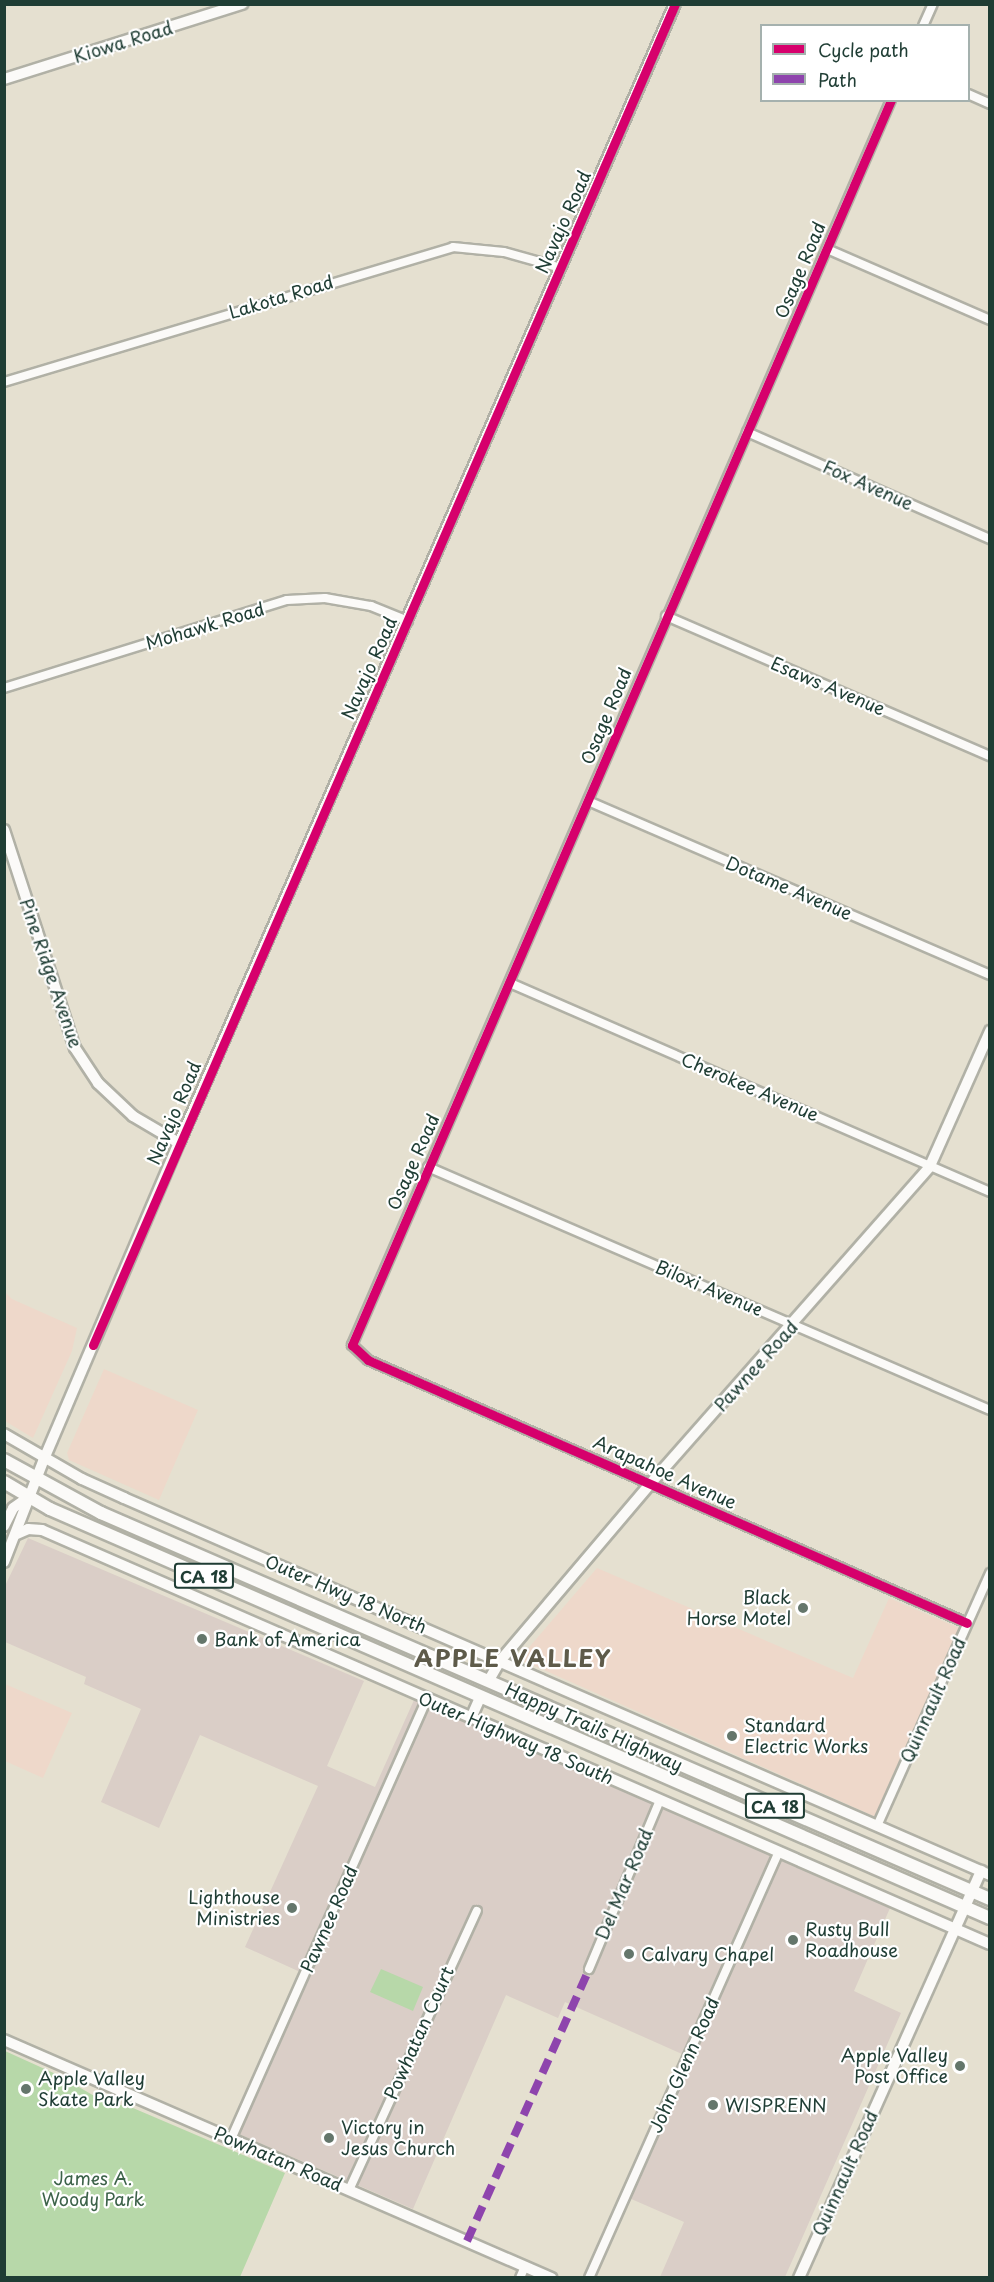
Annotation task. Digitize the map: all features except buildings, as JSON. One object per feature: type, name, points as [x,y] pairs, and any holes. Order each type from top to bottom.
[{"type":"main road","name":"Happy Trails Highway","points":[[4,1460],[36,1480],[101,1513],[990,1899]]},
{"type":"main road","name":"Happy Trails Highway","points":[[4,1482],[28,1497],[480,1698],[990,1918]]},
{"type":"main road","points":[[380,1653],[401,1655],[474,1686],[489,1680]]},
{"type":"main road","points":[[480,1698],[494,1692],[564,1722],[580,1721]]},
{"type":"street","name":"Kiowa Road","points":[[4,79],[242,4]]},
{"type":"street","name":"Navajo Road","points":[[4,1562],[26,1514],[28,1497],[179,1143],[675,4]]},
{"type":"street","points":[[924,24],[933,4]]},
{"type":"street","points":[[970,94],[990,104]]},
{"type":"street","name":"Osage Road","points":[[352,1345],[890,102]]},
{"type":"street","name":"Lakota Road","points":[[4,382],[453,247],[504,252],[561,268]]},
{"type":"street","points":[[827,249],[990,320]]},
{"type":"street","name":"Fox Avenue","points":[[747,432],[990,539]]},
{"type":"street","name":"Mohawk Road","points":[[4,688],[287,600],[325,598],[371,606],[408,621]]},
{"type":"street","name":"Esaws Avenue","points":[[666,616],[990,756]]},
{"type":"street","name":"Dotame Avenue","points":[[588,801],[990,975]]},
{"type":"street","name":"Pine Ridge Avenue","points":[[4,830],[75,1048],[98,1083],[133,1116],[179,1143]]},
{"type":"street","name":"Cherokee Avenue","points":[[510,983],[990,1192]]},
{"type":"street","name":"Pawnee Road","points":[[489,1680],[500,1661],[651,1483],[930,1166],[990,1031]]},
{"type":"street","name":"Biloxi Avenue","points":[[428,1167],[990,1410]]},
{"type":"street","name":"Arapahoe Avenue","points":[[352,1345],[368,1360],[968,1623]]},
{"type":"street","name":"Outer Hwy 18 North","points":[[4,1434],[44,1459],[124,1498],[985,1873]]},
{"type":"street","name":"Navajo Road","points":[[4,1526],[9,1507],[28,1497]]},
{"type":"street","points":[[26,1514],[42,1530]]},
{"type":"street","points":[[17,1534],[28,1529],[42,1530]]},
{"type":"street","name":"Outer Highway 18 South","points":[[42,1530],[990,1944]]},
{"type":"street","name":"Quinnault Road","points":[[877,1826],[990,1573]]},
{"type":"street","points":[[471,1718],[480,1698]]},
{"type":"street","name":"Pawnee Road","points":[[231,2139],[427,1699]]},
{"type":"street","name":"Del Mar Road","points":[[589,1969],[660,1800]]},
{"type":"street","name":"John Glenn Road","points":[[589,2277],[778,1852]]},
{"type":"street","name":"Quinnault Road","points":[[799,2277],[971,1891],[985,1873]]},
{"type":"street","name":"Powhatan Court","points":[[349,2190],[477,1911]]},
{"type":"street","name":"Powhatan Road","points":[[4,2040],[551,2277]]},
{"type":"street","points":[[520,2277],[525,2266]]},
{"type":"shaded area","points":[[4,1291],[12,1299],[77,1328],[72,1351],[33,1438],[5,1421]]},
{"type":"shaded area","points":[[104,1369],[198,1410],[159,1500],[69,1460],[67,1453]]},
{"type":"shaded area","points":[[28,1538],[364,1681],[327,1766],[375,1787],[414,1700],[771,1855],[682,2054],[565,2002],[558,2018],[506,1995],[413,2209],[239,2134],[309,1976],[245,1947],[318,1786],[200,1735],[159,1828],[101,1802],[141,1709],[84,1684],[86,1677],[5,1642],[5,1586]]},
{"type":"shaded area","points":[[597,1568],[853,1678],[889,1598],[959,1628],[876,1817],[519,1659]]},
{"type":"shaded area","points":[[5,1684],[72,1713],[43,1778],[5,1761]]},
{"type":"shaded area","points":[[780,1859],[890,1908],[854,1991],[901,2013],[785,2277],[660,2277],[684,2222],[629,2198]]},
{"type":"green space","points":[[381,1969],[423,1987],[413,2011],[370,1992]]},
{"type":"green space","name":"James A. Woody Park","points":[[5,2051],[58,2075],[103,2101],[133,2108],[285,2173],[240,2277],[5,2277]]},
{"type":"marked path","points":[[467,2241],[589,1969]]},
{"type":"cycle path","points":[[93,1345],[675,4]]},
{"type":"cycle path","points":[[890,102],[352,1345],[368,1360],[967,1623]]},
{"type":"place","name":"Black Horse Motel","points":[[803,1608]]},
{"type":"place","name":"Bank of America","points":[[202,1639]]},
{"type":"place","name":"Standard Electric Works","points":[[732,1736]]},
{"type":"place","name":"Lighthouse Ministries","points":[[292,1908]]},
{"type":"place","name":"Rusty Bull Roadhouse","points":[[793,1940]]},
{"type":"place","name":"Calvary Chapel","points":[[629,1954]]},
{"type":"place","name":"Apple Valley Post Office","points":[[960,2066]]},
{"type":"place","name":"Apple Valley Skate Park","points":[[26,2089]]},
{"type":"place","name":"WISPRENN","points":[[713,2105]]},
{"type":"place","name":"Victory in Jesus Church","points":[[329,2138]]},
{"type":"district","name":"APPLE VALLEY","points":[[513,1658]]}]
